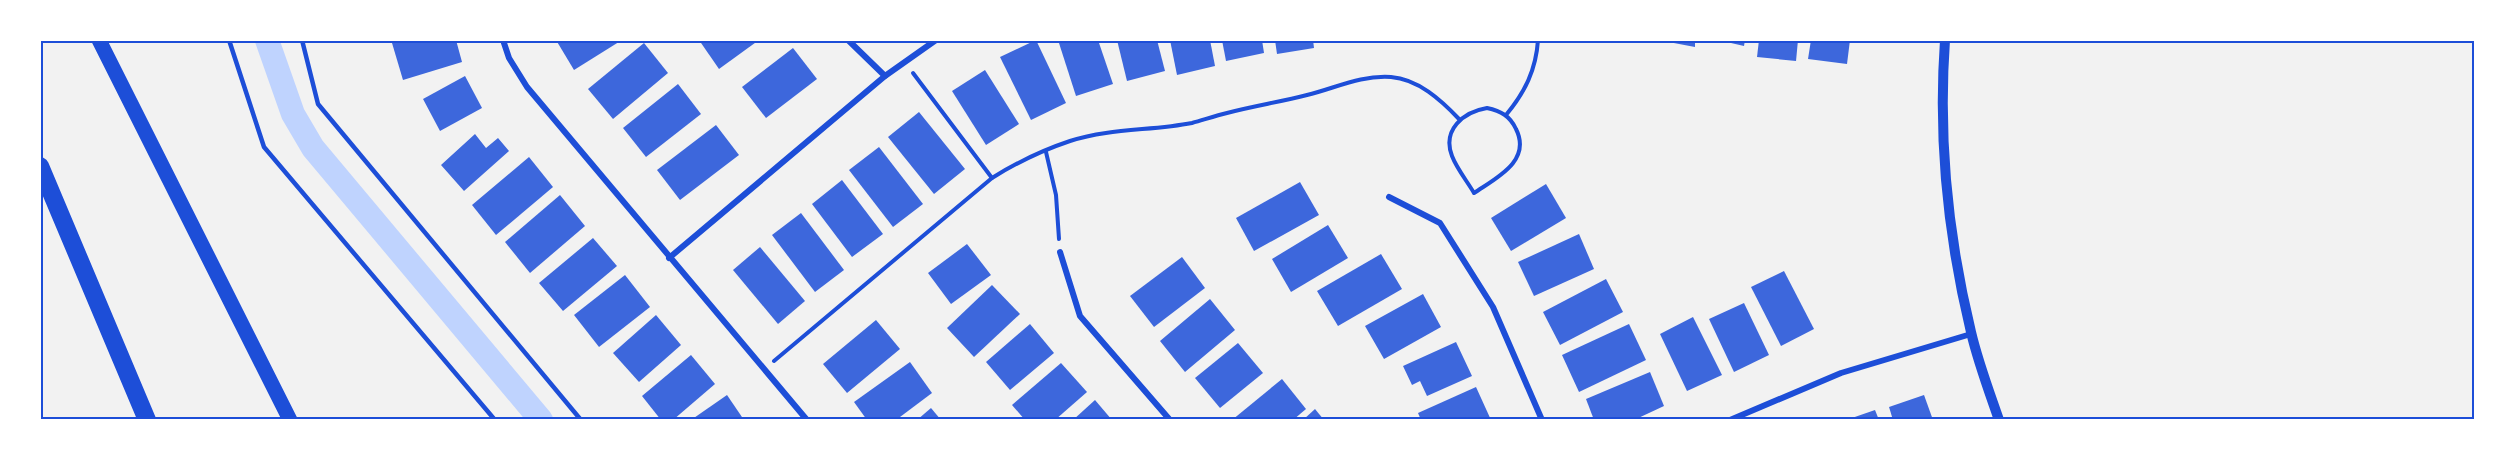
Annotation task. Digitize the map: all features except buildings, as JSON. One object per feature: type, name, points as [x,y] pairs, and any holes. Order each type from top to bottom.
[{"type":"highway","points":[[40,166],[147,420]]},
{"type":"main road","points":[[99,40],[290,420]]},
{"type":"street","points":[[503,40],[510,58],[527,87],[807,420]]},
{"type":"street","points":[[848,40],[885,76]]},
{"type":"street","points":[[669,258],[885,76],[936,40]]},
{"type":"street","points":[[1945,40],[1943,118],[1945,173],[1956,259],[1971,334],[1999,420]]},
{"type":"street","points":[[1389,197],[1440,223],[1493,307],[1542,420]]},
{"type":"street","points":[[1060,252],[1080,316],[1170,420]]},
{"type":"street","points":[[1730,420],[1841,374],[1971,334]]},
{"type":"lane","points":[[229,40],[264,147],[495,420]]},
{"type":"lane","points":[[302,40],[318,104],[581,420]]},
{"type":"path","points":[[1506,115],[1531,77],[1536,62],[1538,40]]},
{"type":"path","points":[[905,62],[992,178]]},
{"type":"path","points":[[764,369],[992,178],[1026,159],[1069,141],[1100,133],[1192,123],[1307,95],[1351,80],[1373,76],[1394,77],[1413,83],[1432,94],[1460,119]]},
{"type":"path","points":[[1487,108],[1506,115],[1520,137],[1519,155],[1507,171],[1474,193],[1453,159],[1450,150],[1453,130],[1460,119],[1475,110],[1487,108]]},
{"type":"path","points":[[1046,152],[1056,195],[1060,252]]},
{"type":"waterway","points":[[267,40],[293,114],[313,148],[541,420]]}]
